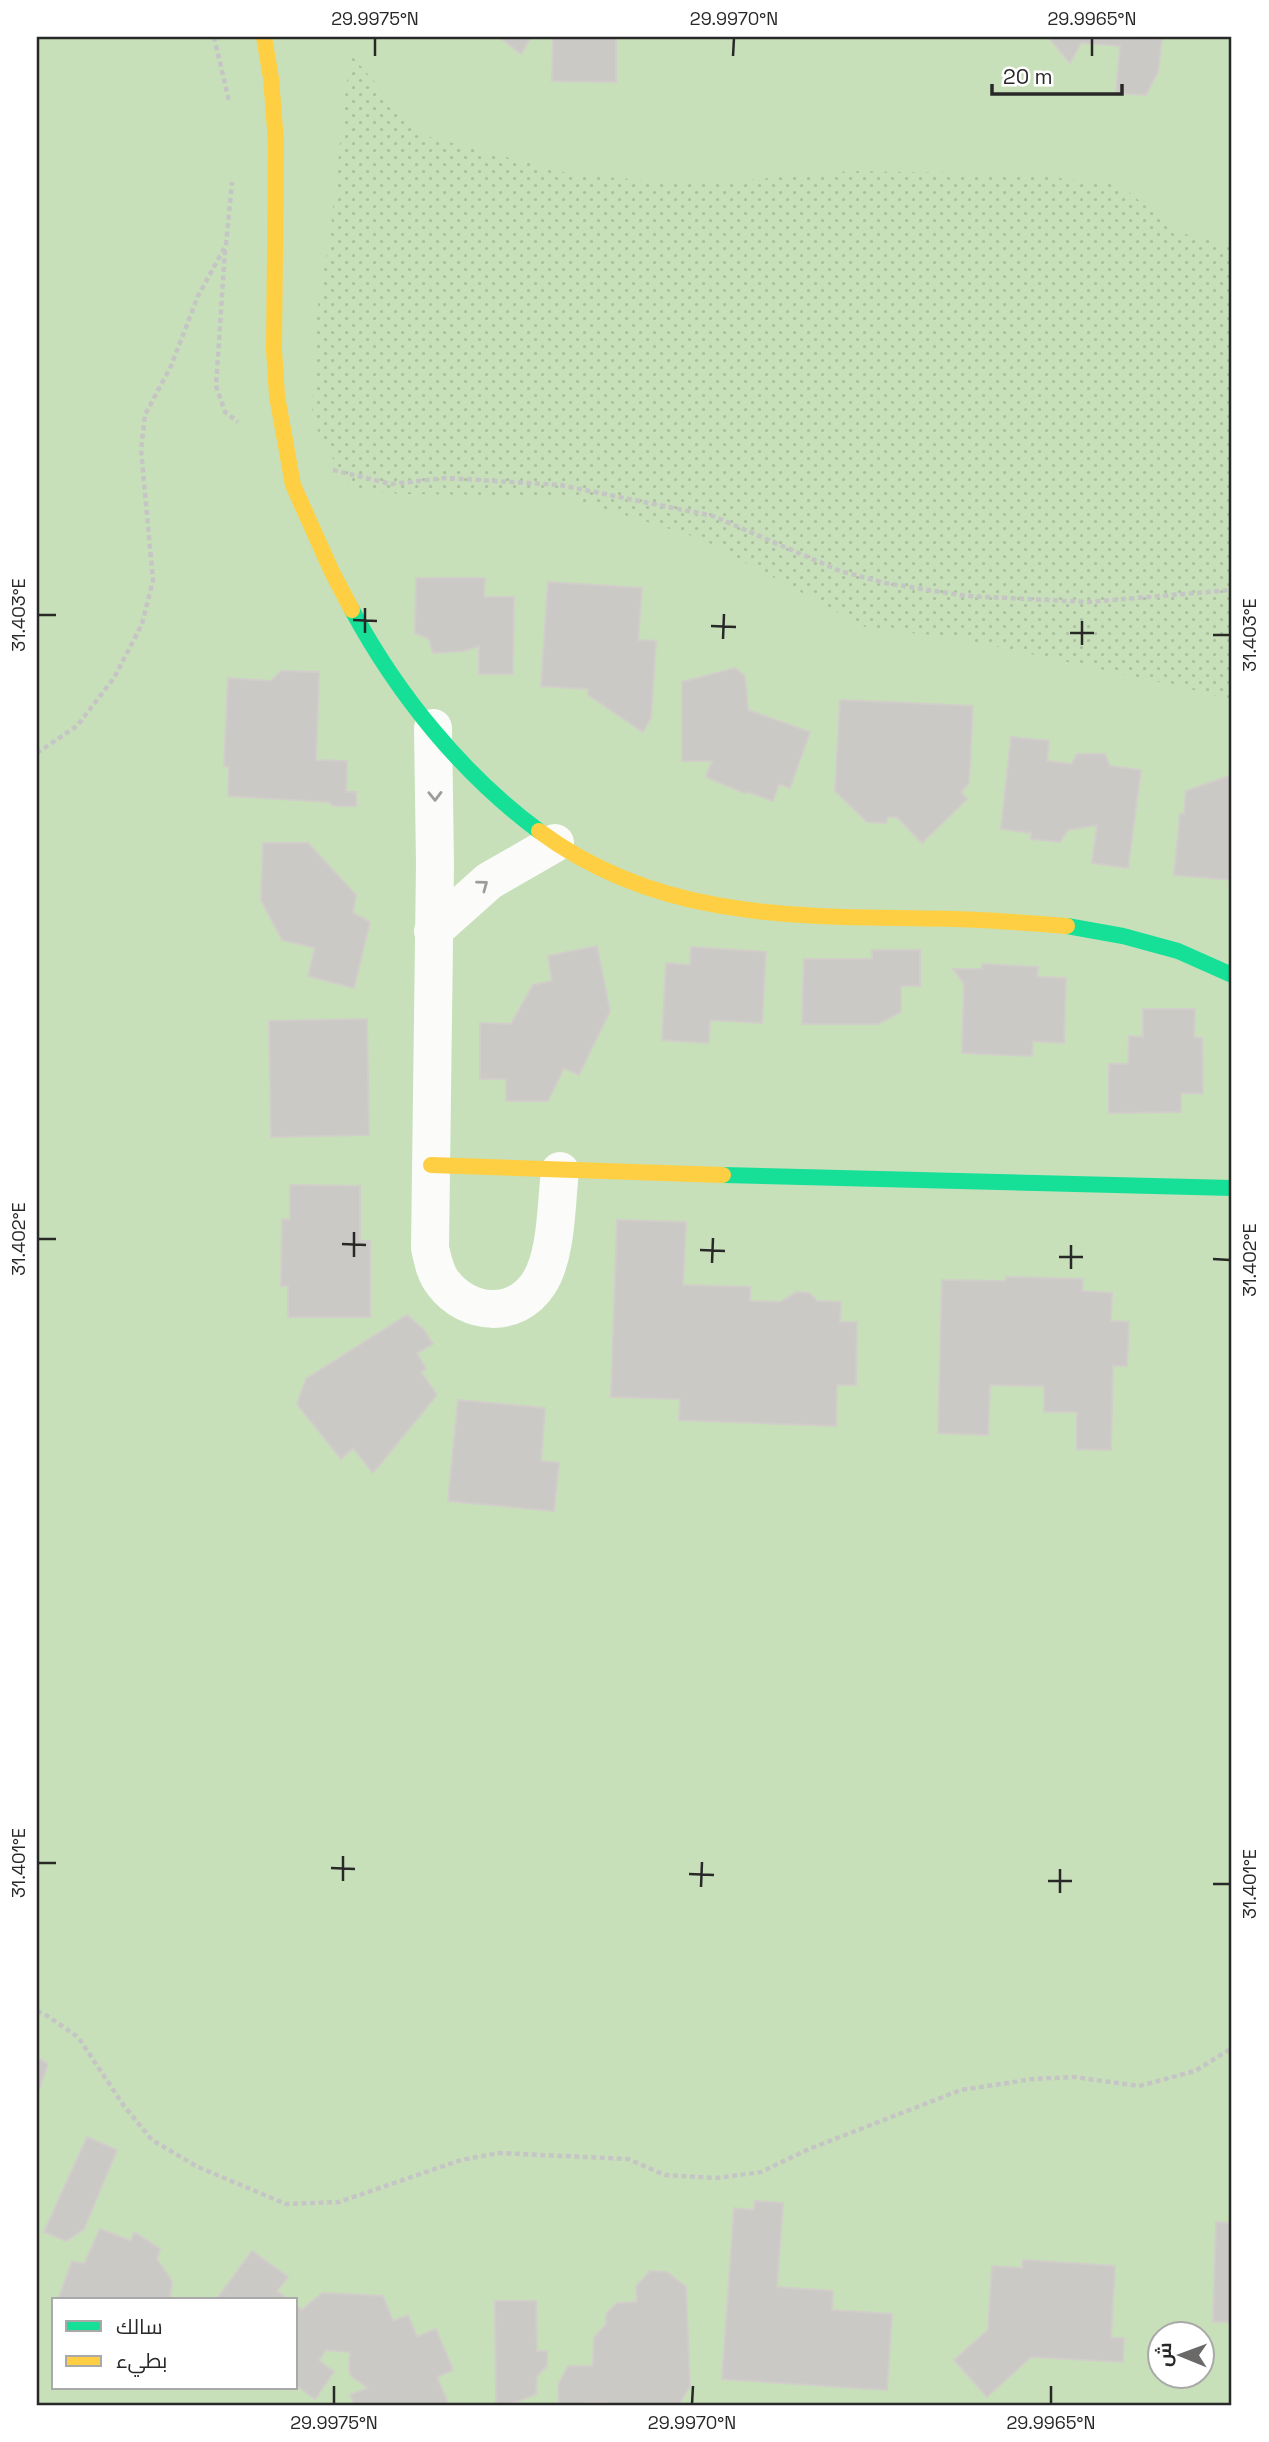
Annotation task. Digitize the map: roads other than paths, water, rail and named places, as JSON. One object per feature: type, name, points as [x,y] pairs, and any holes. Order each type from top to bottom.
[{"type":"street","points":[[264,37],[272,84],[275,142],[275,382],[293,483],[329,569],[384,664],[433,728],[469,769],[508,807],[555,843],[627,880],[705,905],[785,915],[981,919],[1080,926],[1116,932],[1193,957],[1232,975]]},
{"type":"street","points":[[433,728],[435,864],[430,1248],[434,1266],[443,1283],[456,1297],[472,1306],[491,1310],[509,1308],[526,1299],[539,1283],[548,1265],[560,1171]]},
{"type":"street","points":[[433,931],[469,896],[489,881],[555,843]]},
{"type":"street","points":[[431,1165],[560,1171],[1232,1188]]}]
